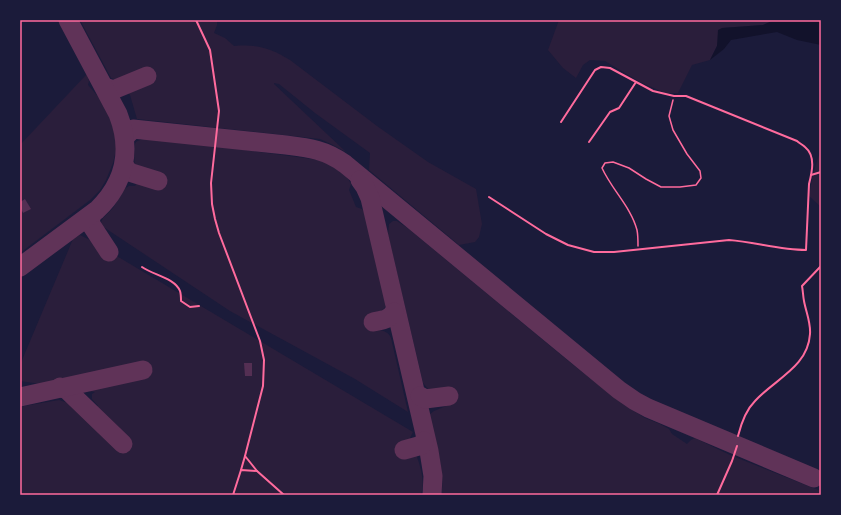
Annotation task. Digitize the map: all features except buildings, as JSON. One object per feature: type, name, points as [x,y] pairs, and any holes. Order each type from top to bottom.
[{"type":"lane","points":[[196,20],[210,50],[219,111],[211,183],[212,204],[219,233],[260,342],[264,360],[263,386],[245,456],[233,495]]},
{"type":"lane","points":[[489,196],[546,234],[568,245],[594,252],[614,252],[729,240],[746,241],[796,250],[806,250],[809,184],[813,163],[810,153],[806,147],[797,141],[686,96],[674,96],[653,91],[610,68],[601,67],[595,70],[562,122]]},
{"type":"lane","points":[[589,142],[610,112],[619,108],[636,82]]},
{"type":"lane","points":[[811,175],[821,172]]},
{"type":"lane","points":[[738,436],[741,424],[754,401],[789,372],[806,353],[811,332],[810,322],[803,299],[802,286],[821,266]]},
{"type":"lane","points":[[142,267],[148,272],[165,277],[175,284],[180,291],[181,301],[190,307],[199,306]]},
{"type":"lane","points":[[717,495],[737,446]]},
{"type":"lane","points":[[245,456],[257,471],[284,495]]},
{"type":"lane","points":[[241,470],[257,471]]},
{"type":"path","points":[[639,251],[637,231],[632,216],[602,168],[605,163],[613,162],[629,168],[646,180],[661,187],[696,185],[701,178],[700,171],[687,154],[673,130],[669,116],[674,96]]},
{"type":"shaded area","points":[[80,20],[217,20],[214,33],[225,38],[234,46],[257,46],[276,52],[290,60],[377,126],[428,162],[476,189],[482,224],[479,237],[475,242],[459,245],[369,170],[370,153],[315,113],[279,84],[274,83],[346,152],[320,139],[137,119],[130,95],[120,79],[116,80],[111,78]]},
{"type":"shaded area","points":[[559,20],[774,20],[763,25],[722,28],[717,46],[710,60],[692,65],[678,93],[665,93],[640,82],[605,61],[590,60],[583,65],[576,78],[563,68],[548,50]]},
{"type":"shaded area","points":[[774,20],[821,20],[821,45],[797,40],[777,32],[731,40],[724,49],[710,60],[717,46],[718,30],[722,28],[763,25]]},
{"type":"shaded area","points":[[87,74],[89,81],[88,85],[102,101],[114,126],[117,146],[113,163],[100,190],[90,200],[20,253],[20,207],[23,213],[30,209],[25,199],[20,202],[20,145]]},
{"type":"shaded area","points":[[144,139],[222,147],[320,160],[342,172],[346,176],[351,184],[349,190],[356,207],[362,209],[366,215],[386,305],[376,314],[380,330],[387,332],[391,338],[408,412],[355,379],[230,311],[102,226],[101,222],[103,218],[113,208],[124,189],[129,186],[135,186],[144,170],[135,164],[134,154],[136,142]]},
{"type":"shaded area","points":[[819,155],[821,155],[821,207],[809,196],[813,174]]},
{"type":"shaded area","points":[[393,221],[397,221],[409,229],[623,404],[645,418],[669,429],[672,434],[687,444],[695,438],[730,455],[821,491],[821,495],[441,495],[441,467],[430,420],[430,414],[446,406],[442,388],[428,389],[423,383],[388,235],[389,224]]},
{"type":"shaded area","points":[[80,235],[413,432],[410,438],[422,473],[423,481],[421,495],[20,495],[20,408],[59,400],[98,406],[92,399],[92,394],[95,392],[20,381],[20,365],[73,239]]},
{"type":"taxiway","points":[[20,267],[97,210],[107,200],[114,189],[120,177],[123,165],[125,140],[118,114],[68,20]]},
{"type":"taxiway","points":[[108,88],[113,90],[147,76]]},
{"type":"taxiway","points":[[126,136],[133,129],[295,146],[317,150],[338,159],[619,390],[635,401],[648,408],[814,478]]},
{"type":"taxiway","points":[[126,168],[129,172],[158,181]]},
{"type":"taxiway","points":[[360,180],[370,198],[429,451],[433,476],[432,495]]},
{"type":"taxiway","points":[[91,218],[90,223],[109,252]]},
{"type":"taxiway","points":[[373,322],[388,318],[394,312]]},
{"type":"taxiway","points":[[20,397],[143,370]]},
{"type":"taxiway","points":[[60,387],[67,390],[123,444]]},
{"type":"taxiway","points":[[420,396],[425,399],[449,396]]},
{"type":"taxiway","points":[[404,450],[422,445],[424,441]]}]
